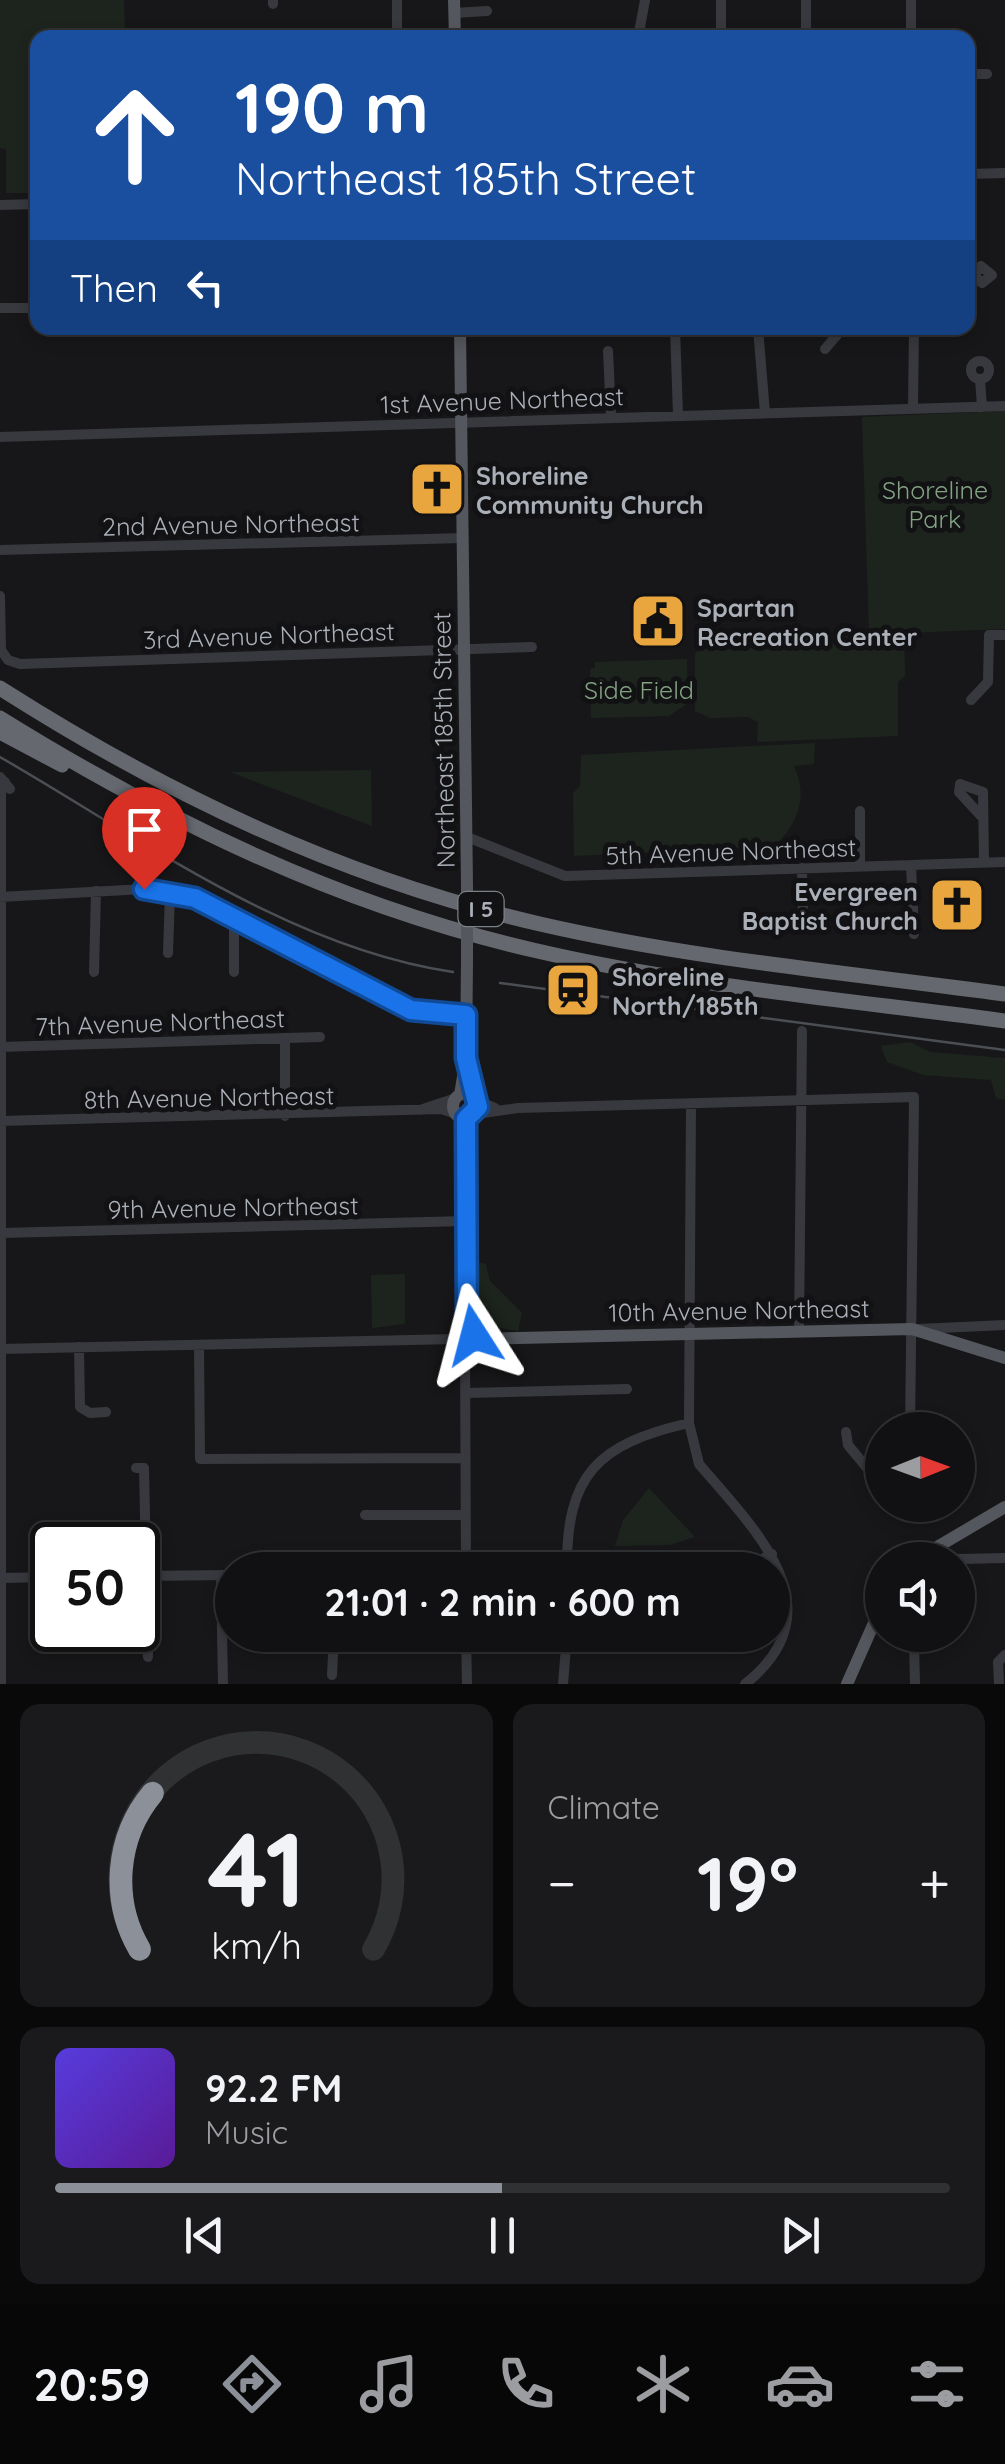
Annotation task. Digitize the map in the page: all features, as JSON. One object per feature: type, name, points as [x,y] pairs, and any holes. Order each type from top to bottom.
[{"type":"highway","name":"I 5","points":[[0,688],[117,760],[228,817],[313,854],[430,895],[536,924],[633,942],[1005,994]]},
{"type":"highway","name":"I 5","points":[[0,718],[210,836],[310,880],[489,939],[631,970],[1005,1021]]},
{"type":"highway","points":[[0,732],[46,758],[112,784]]},
{"type":"main road","name":"Northeast 185th Street","points":[[460,335],[467,837],[465,1337]]},
{"type":"main road","name":"10th Avenue Northeast","points":[[465,1337],[912,1329]]},
{"type":"main road","points":[[912,1329],[1005,1358]]},
{"type":"main road","points":[[945,1542],[1005,1506]]},
{"type":"main road","points":[[847,1684],[865,1643]]},
{"type":"street","points":[[397,0],[397,30]]},
{"type":"street","points":[[639,30],[645,0]]},
{"type":"street","points":[[720,0],[722,30]]},
{"type":"street","points":[[806,0],[806,30]]},
{"type":"street","points":[[910,0],[911,30]]},
{"type":"street","points":[[454,6],[486,12]]},
{"type":"street","points":[[975,74],[986,74]]},
{"type":"street","points":[[975,174],[1005,173]]},
{"type":"street","points":[[0,205],[30,204]]},
{"type":"street","points":[[0,308],[30,308]]},
{"type":"street","points":[[676,335],[678,415]]},
{"type":"street","points":[[759,335],[765,413]]},
{"type":"street","points":[[825,349],[837,335]]},
{"type":"street","points":[[913,407],[914,335]]},
{"type":"street","points":[[608,351],[611,416]]},
{"type":"street","points":[[980,379],[982,407]]},
{"type":"street","name":"1st Avenue Northeast","points":[[0,438],[1005,406]]},
{"type":"street","name":"2nd Avenue Northeast","points":[[0,550],[463,538]]},
{"type":"street","name":"3rd Avenue Northeast","points":[[0,596],[1,650],[8,660],[20,664],[532,648]]},
{"type":"street","points":[[971,700],[988,682],[989,635],[1005,635]]},
{"type":"street","points":[[1,1684],[0,791],[5,782]]},
{"type":"street","points":[[860,811],[860,866]]},
{"type":"street","points":[[984,818],[984,862]]},
{"type":"street","name":"5th Avenue Northeast","points":[[467,837],[565,876],[1005,862]]},
{"type":"street","points":[[911,865],[914,934]]},
{"type":"street","points":[[802,868],[803,919]]},
{"type":"street","points":[[0,897],[96,891],[170,892],[195,898],[390,1001],[411,1010],[466,1015]]},
{"type":"street","points":[[94,972],[96,891]]},
{"type":"street","points":[[168,952],[170,892]]},
{"type":"street","points":[[234,917],[234,972]]},
{"type":"street","points":[[799,1331],[802,1031]]},
{"type":"street","name":"7th Avenue Northeast","points":[[1,1046],[320,1037]]},
{"type":"street","points":[[285,1038],[286,1116]]},
{"type":"street","points":[[466,1105],[501,1109],[914,1097],[910,1412]]},
{"type":"street","points":[[691,1104],[689,1423],[699,1464],[770,1552]]},
{"type":"street","name":"8th Avenue Northeast","points":[[1,1121],[286,1116],[420,1111],[466,1105]]},
{"type":"street","name":"9th Avenue Northeast","points":[[1,1233],[466,1221]]},
{"type":"street","name":"10th Avenue Northeast","points":[[912,1329],[1005,1325]]},
{"type":"street","name":"10th Avenue Northeast","points":[[1,1349],[465,1337]]},
{"type":"street","name":"Northeast 185th Street","points":[[465,1337],[466,1552]]},
{"type":"street","points":[[199,1345],[200,1459],[465,1458]]},
{"type":"street","points":[[79,1348],[80,1407],[90,1413],[106,1412]]},
{"type":"street","points":[[465,1393],[627,1389]]},
{"type":"street","points":[[568,1552],[569,1512],[588,1473],[629,1444],[689,1423]]},
{"type":"street","points":[[846,1432],[848,1445],[865,1466]]},
{"type":"street","points":[[140,1468],[141,1522]]},
{"type":"street","points":[[365,1515],[465,1515]]},
{"type":"street","points":[[975,1559],[1005,1558]]},
{"type":"street","points":[[160,1576],[215,1575]]},
{"type":"street","points":[[0,1578],[30,1578]]},
{"type":"street","points":[[148,1652],[148,1656]]},
{"type":"street","points":[[223,1684],[224,1652]]},
{"type":"street","points":[[332,1674],[333,1652]]},
{"type":"street","points":[[466,1652],[467,1684]]},
{"type":"street","points":[[563,1684],[566,1652]]},
{"type":"street","points":[[745,1684],[775,1652]]},
{"type":"street","points":[[914,1652],[915,1684]]},
{"type":"street","points":[[999,1684],[998,1662],[1005,1655]]},
{"type":"green space","points":[[0,0],[124,0],[125,30],[30,30],[30,193],[6,193],[6,149],[0,148]]},
{"type":"green space","name":"Shoreline Park","points":[[1005,411],[1005,629],[904,633],[905,676],[898,682],[898,736],[757,742],[758,722],[748,717],[710,718],[695,711],[695,654],[706,641],[869,633],[862,417]]},
{"type":"green space","name":"Side Field","points":[[687,659],[688,703],[669,716],[591,718],[590,669],[595,668],[595,662]]},
{"type":"green space","points":[[815,743],[814,764],[794,766],[800,788],[799,809],[775,846],[574,856],[573,793],[580,786],[581,755]]},
{"type":"green space","points":[[371,770],[372,826],[230,772]]},
{"type":"green space","points":[[910,1042],[930,1052],[1005,1058],[1005,1100],[996,1098],[991,1080],[923,1075],[887,1062],[881,1046]]},
{"type":"green space","points":[[474,1261],[486,1264],[490,1281],[522,1313],[518,1331],[488,1326],[477,1316]]},
{"type":"green space","points":[[405,1274],[405,1324],[372,1328],[371,1275]]},
{"type":"green space","points":[[649,1488],[695,1537],[670,1545],[615,1546],[623,1520]]},
{"type":"tram line","points":[[0,757],[162,855],[275,915],[392,959],[453,972]]},
{"type":"tram line","points":[[500,983],[1005,1050]]},
{"type":"place","name":"Shoreline Community Church","points":[[437,489]]},
{"type":"place","name":"Spartan Recreation Center","points":[[658,621]]},
{"type":"place","name":"Evergreen Baptist Church","points":[[957,905]]},
{"type":"place","name":"Shoreline North/185th","points":[[573,990]]},
{"type":"route","points":[[144,889],[195,898],[411,1010],[466,1015],[466,1058],[478,1103],[476,1114],[466,1119],[467,1326],[474,1335]]}]
